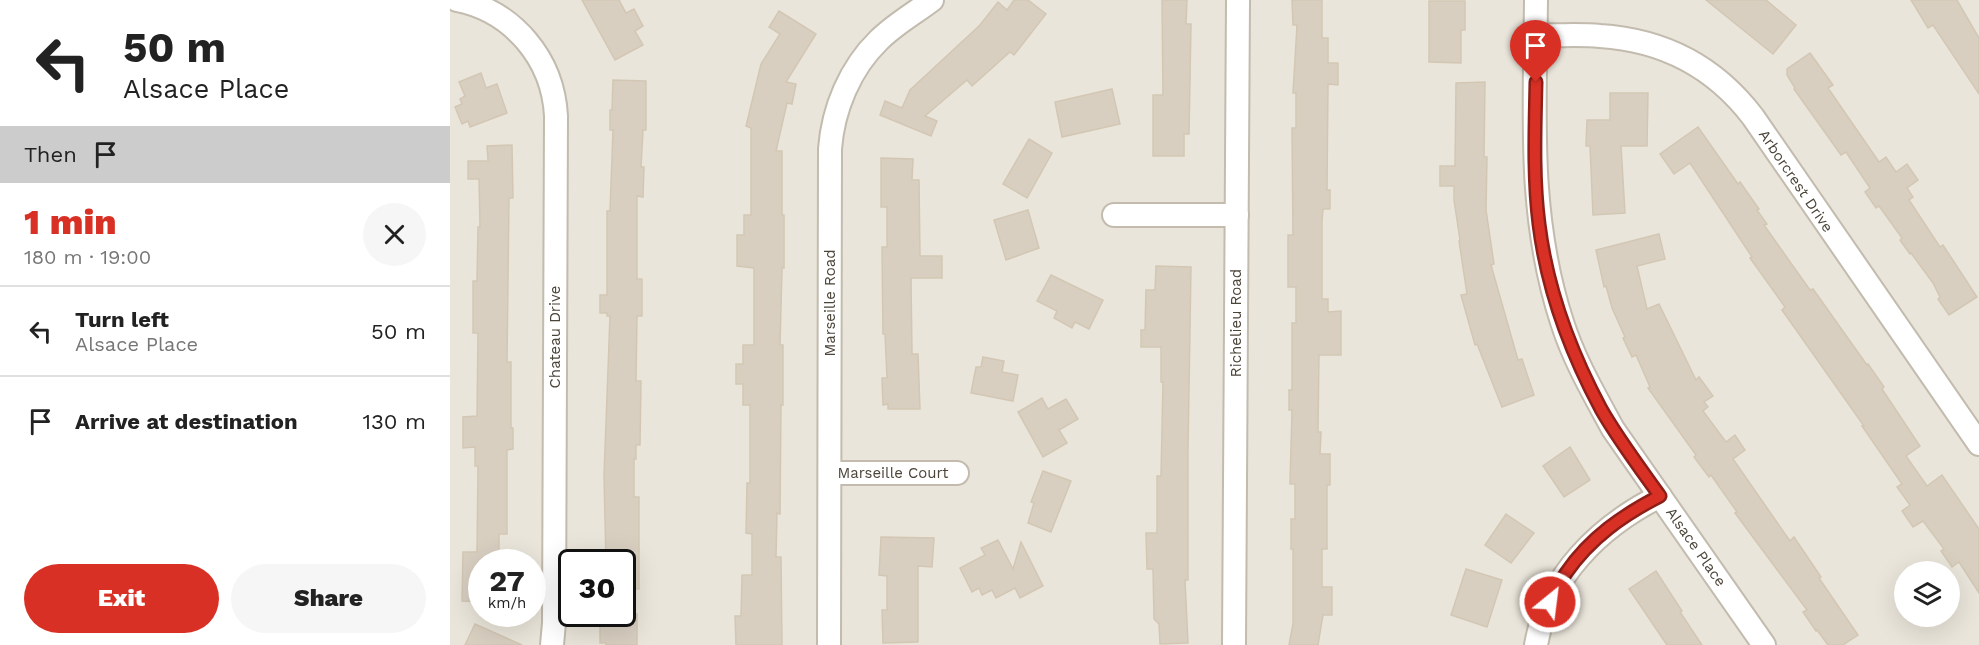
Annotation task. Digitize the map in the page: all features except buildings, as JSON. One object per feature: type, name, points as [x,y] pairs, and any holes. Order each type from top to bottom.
[{"type":"street","name":"Chateau Drive","points":[[457,0],[475,4],[493,12],[525,38],[540,58],[550,81],[556,116],[554,623],[552,645]]},
{"type":"street","name":"Marseille Road","points":[[829,645],[831,133],[843,93],[865,56],[886,33],[932,0]]},
{"type":"street","name":"Richelieu Road","points":[[1234,645],[1238,0]]},
{"type":"street","name":"Alsace Place","points":[[1536,0],[1536,194],[1542,245],[1553,294],[1569,343],[1592,392],[1613,429],[1764,645]]},
{"type":"street","name":"Arborcrest Drive","points":[[1536,35],[1602,36],[1632,40],[1671,51],[1699,66],[1725,85],[1753,117],[1979,444]]},
{"type":"street","points":[[1114,215],[1237,215]]},
{"type":"street","name":"Marseille Court","points":[[830,473],[957,473]]},
{"type":"street","points":[[1536,645],[1550,602],[1565,574],[1577,558],[1623,516],[1660,496]]},
{"type":"shaded area","points":[[450,0],[1979,0],[1979,645],[450,645]]},
{"type":"route","points":[[1536,82],[1536,194],[1544,255],[1553,294],[1562,323],[1592,392],[1613,429],[1660,496],[1632,510],[1592,542],[1565,574],[1550,602]]}]
